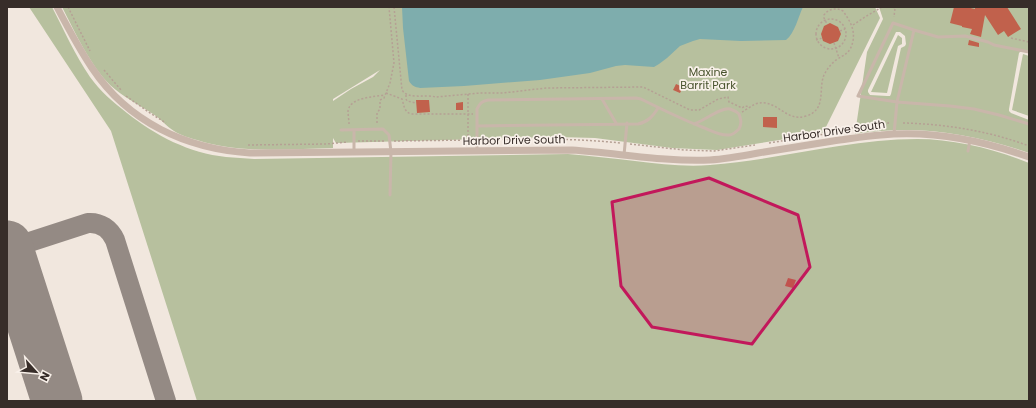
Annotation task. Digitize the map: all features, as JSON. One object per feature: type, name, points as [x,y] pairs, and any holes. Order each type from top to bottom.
[{"type":"street","name":"Harbor Drive South","points":[[57,7],[92,69],[106,87],[133,112],[162,130],[189,142],[233,152],[250,154],[572,150],[672,160],[711,160],[867,136],[931,134],[970,140],[1006,149],[1029,157]]},
{"type":"lane","points":[[1029,52],[994,45],[965,36],[938,37],[893,23],[858,96],[897,102],[950,106],[998,115],[1029,124]]},
{"type":"lane","points":[[894,134],[897,102],[914,30]]},
{"type":"lane","points":[[602,99],[616,124]]},
{"type":"lane","points":[[477,151],[477,109],[480,104],[488,100],[641,99],[658,108],[694,124],[719,134],[732,135],[741,123],[739,114],[730,109],[724,110],[694,124]]},
{"type":"lane","points":[[477,126],[638,124],[644,122],[652,116],[658,108]]},
{"type":"lane","points":[[624,155],[627,123]]},
{"type":"lane","points":[[341,130],[383,129],[389,135],[391,152],[390,195]]},
{"type":"lane","points":[[354,130],[354,152]]},
{"type":"lane","points":[[968,151],[970,140]]},
{"type":"path","points":[[68,7],[93,55]]},
{"type":"path","points":[[377,129],[377,113],[380,109],[380,100],[384,98],[386,94],[394,63],[389,7]]},
{"type":"path","points":[[394,7],[402,90],[406,94],[412,96],[430,95],[436,97],[557,88],[643,87],[690,110],[699,110],[718,99],[728,97],[729,102],[742,108],[745,106],[750,107]]},
{"type":"path","points":[[853,26],[882,7]]},
{"type":"path","points":[[892,7],[895,8],[893,23]]},
{"type":"path","points":[[739,114],[755,104],[763,103],[778,108],[792,117],[802,117],[810,115],[814,112],[820,102],[822,83],[827,70],[832,63],[846,55],[851,49],[854,37],[853,26],[843,11],[838,8],[825,13],[824,15],[827,24]]},
{"type":"path","points":[[825,20],[837,20],[845,29],[845,41],[836,49],[832,50],[824,48],[816,40],[816,28],[825,20]]},
{"type":"path","points":[[840,31],[845,29]]},
{"type":"path","points":[[816,40],[822,38]]},
{"type":"path","points":[[1011,38],[1029,42]]},
{"type":"path","points":[[834,42],[839,58]]},
{"type":"path","points":[[100,66],[130,99],[172,126]]},
{"type":"path","points":[[348,130],[348,110],[355,101],[386,94],[402,99],[405,110],[411,114],[477,114]]},
{"type":"path","points":[[406,94],[407,102],[416,103]]},
{"type":"path","points":[[468,94],[468,140]]},
{"type":"path","points":[[766,144],[825,134],[850,128],[889,123]]},
{"type":"path","points":[[903,123],[928,124],[968,129],[994,134],[1029,146]]},
{"type":"path","points":[[243,145],[326,144],[354,141],[390,142],[565,139],[595,140],[684,150],[714,151],[760,145]]},
{"type":"highlighted area","points":[[709,178],[798,215],[810,267],[752,344],[652,327],[621,286],[612,202]]},
{"type":"green space","points":[[29,7],[52,7],[90,77],[102,92],[122,109],[161,136],[199,152],[212,155],[254,159],[568,154],[663,164],[701,166],[762,159],[865,142],[931,139],[988,149],[1029,163],[1029,401],[197,401],[111,131]]},
{"type":"green space","name":"Maxine Barrit Park","points":[[62,7],[875,7],[880,18],[823,133],[717,150],[672,148],[595,138],[559,137],[336,143],[333,138],[333,148],[265,150],[230,147],[179,134],[168,127],[156,116],[125,97],[110,85],[89,58]],"holes":[[[380,70],[373,77],[351,89],[333,101],[333,99]]]},
{"type":"green space","points":[[879,7],[1029,7],[1029,52],[1019,53],[1009,111],[1029,120],[1029,153],[986,140],[943,132],[900,130],[855,134],[867,52],[883,19]],"holes":[[[896,32],[900,32],[905,36],[906,44],[901,48],[891,94],[890,96],[870,95],[868,90]]]},
{"type":"green space","points":[[898,35],[902,38],[902,44],[898,46],[887,93],[871,92]]},
{"type":"green space","points":[[1023,54],[1029,56],[1029,116],[1012,110]]},
{"type":"water","points":[[402,7],[803,7],[794,29],[786,40],[741,41],[700,39],[680,46],[654,67],[625,65],[590,73],[540,80],[420,88],[414,86],[409,81]]},
{"type":"building","points":[[954,7],[975,9],[975,7],[1007,7],[1021,29],[1008,37],[1004,31],[998,35],[985,15],[981,37],[970,34],[972,29],[950,23]]},
{"type":"building","points":[[830,23],[838,27],[841,34],[838,41],[830,44],[823,41],[821,34],[824,26]]},
{"type":"building","points":[[969,40],[979,43],[979,47],[968,45]]},
{"type":"building","points":[[676,84],[683,87],[680,93],[673,90]]},
{"type":"building","points":[[416,100],[429,100],[430,112],[417,113]]},
{"type":"building","points":[[463,102],[463,110],[456,110],[456,103]]},
{"type":"building","points":[[763,117],[777,117],[777,128],[763,127]]},
{"type":"building","points":[[788,278],[796,280],[793,288],[785,286]]},
{"type":"taxiway","points":[[8,249],[88,223],[97,224],[104,227],[115,240],[166,401]]},
{"type":"runway","points":[[7,246],[57,401]]}]
